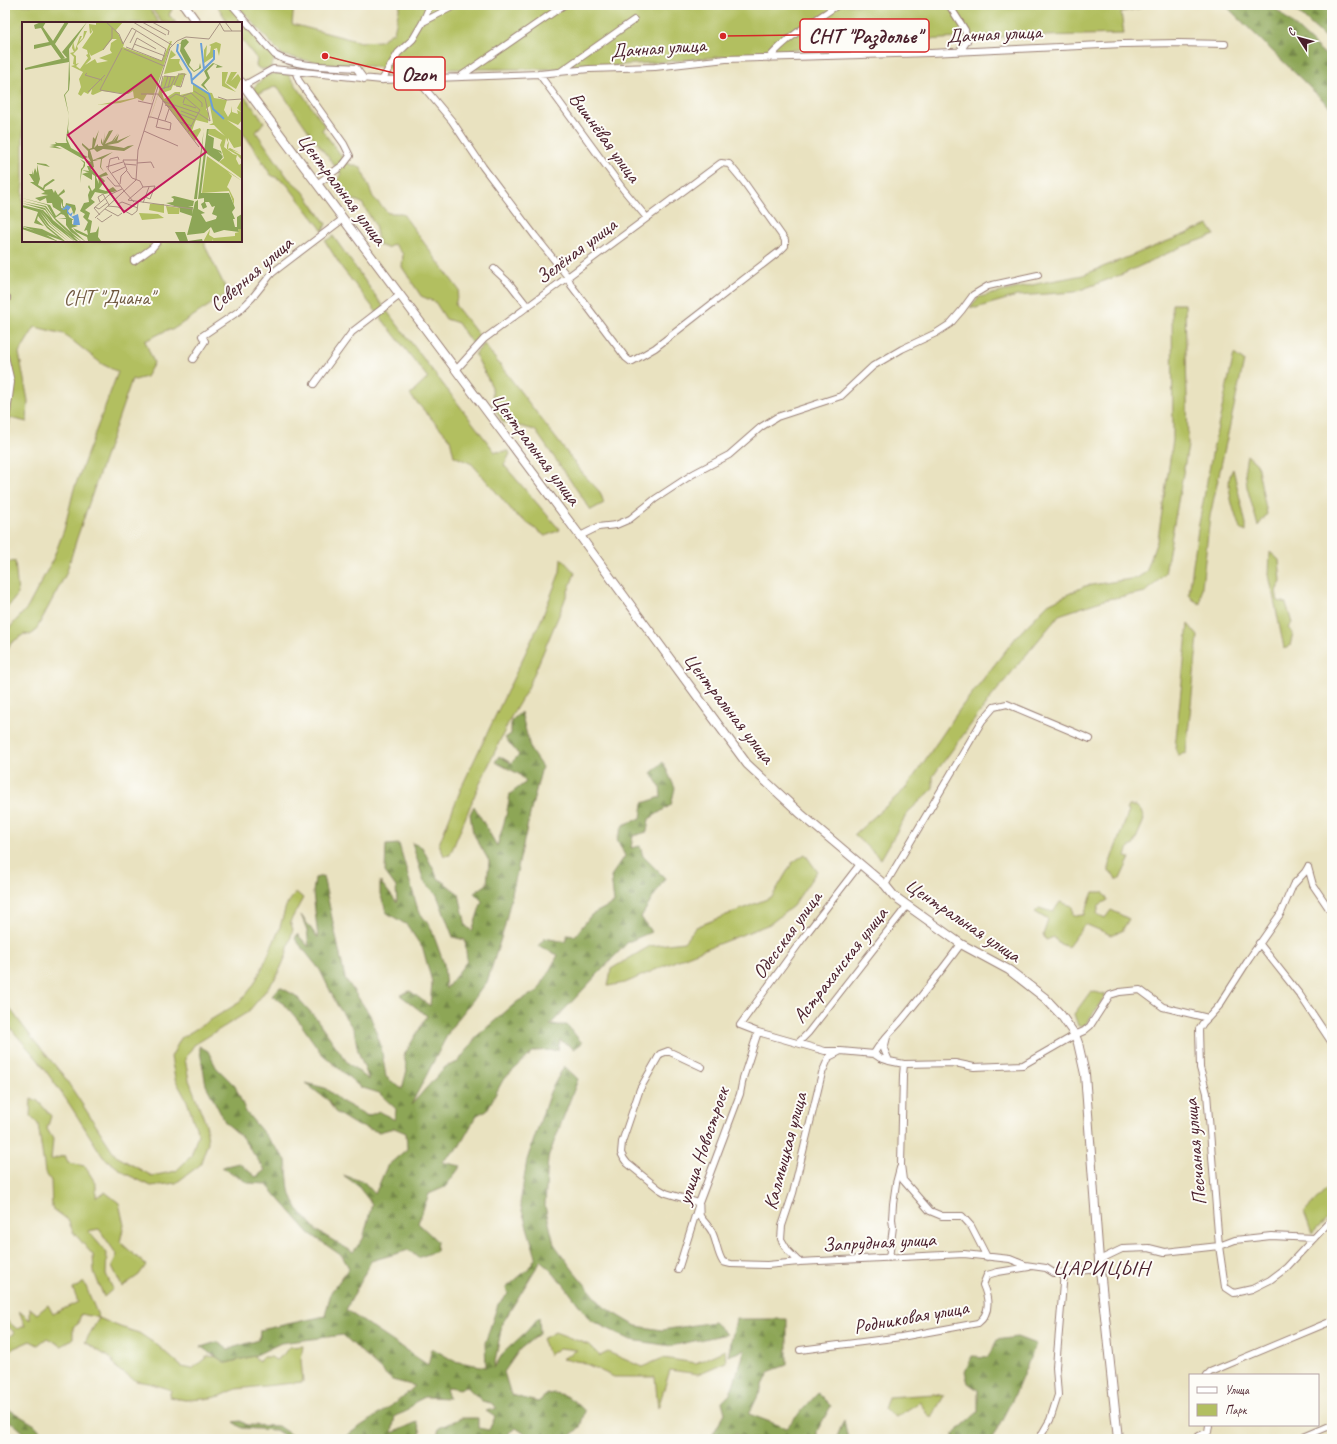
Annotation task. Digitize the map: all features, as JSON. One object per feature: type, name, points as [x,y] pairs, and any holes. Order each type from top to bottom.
[{"type":"street","points":[[184,5],[196,22]]},
{"type":"street","points":[[232,5],[275,55],[283,59],[302,64],[356,68],[364,79]]},
{"type":"street","points":[[382,80],[398,53],[413,40],[430,5]]},
{"type":"street","points":[[423,22],[456,5]]},
{"type":"street","points":[[460,77],[564,5]]},
{"type":"street","points":[[768,58],[790,37],[838,5]]},
{"type":"street","points":[[949,5],[965,30],[967,40],[960,51]]},
{"type":"street","points":[[559,72],[634,20]]},
{"type":"street","name":"Дачная улица","points":[[242,85],[273,69],[382,80],[539,74],[589,69],[656,67],[726,59],[1123,44],[1225,44]]},
{"type":"street","points":[[295,71],[298,81],[344,144],[350,156],[343,165],[317,184]]},
{"type":"street","name":"Вишнёвая улица","points":[[539,74],[623,189],[647,218]]},
{"type":"street","points":[[417,79],[452,121],[482,168],[568,277]]},
{"type":"street","name":"Центральная улица","points":[[242,85],[580,536],[747,764],[801,814],[885,885],[894,896],[961,944],[1008,970],[1045,998],[1061,1015],[1075,1035],[1085,1074],[1099,1260],[1118,1439]]},
{"type":"street","name":"Зелёная улица","points":[[456,370],[484,339],[721,163],[729,164],[744,182],[785,240],[785,246],[655,348],[631,362],[626,358],[571,285],[568,277]]},
{"type":"street","name":"Северная улица","points":[[192,358],[205,341],[202,336],[239,311],[252,298],[272,273],[343,219]]},
{"type":"street","points":[[134,261],[152,248],[157,242]]},
{"type":"street","points":[[494,269],[510,284],[528,307]]},
{"type":"street","points":[[580,536],[598,527],[616,525],[630,519],[655,499],[687,478],[729,455],[761,427],[777,417],[841,396],[873,366],[950,324],[973,295],[988,286],[1038,275]]},
{"type":"street","points":[[314,384],[352,332],[400,295]]},
{"type":"street","points":[[5,306],[7,298]]},
{"type":"street","points":[[5,356],[10,382],[5,423]]},
{"type":"street","points":[[885,885],[982,721],[994,706],[1007,704],[1090,739]]},
{"type":"street","name":"Одесская улица","points":[[758,1032],[740,1025],[803,938],[860,864]]},
{"type":"street","name":"Песчаная улица","points":[[1314,1238],[1286,1268],[1270,1280],[1252,1289],[1234,1293],[1225,1287],[1219,1246],[1208,1100],[1200,1068],[1199,1029],[1202,1023],[1219,1006],[1259,943],[1281,913],[1293,885],[1308,868],[1313,885],[1332,913]]},
{"type":"street","name":"Астраханская улица","points":[[798,1043],[808,1033],[907,906]]},
{"type":"street","points":[[1259,943],[1300,994],[1332,1043]]},
{"type":"street","points":[[874,1054],[879,1044],[887,1037],[927,989],[961,944]]},
{"type":"street","points":[[758,1032],[825,1051],[874,1054],[880,1058],[904,1064],[955,1063],[974,1067],[1023,1065],[1084,1031],[1090,1026],[1110,995],[1120,992],[1140,990],[1163,1006],[1208,1018]]},
{"type":"street","name":"улица Новостроек","points":[[678,1270],[699,1203],[740,1094],[743,1078],[758,1032]]},
{"type":"street","points":[[887,1037],[884,1049],[889,1061]]},
{"type":"street","points":[[699,1203],[666,1193],[659,1189],[624,1159],[621,1153],[622,1142],[640,1089],[660,1054],[668,1051],[702,1067]]},
{"type":"street","name":"Калмыцкая улица","points":[[799,1262],[788,1251],[781,1239],[782,1226],[792,1193],[822,1073],[830,1057],[841,1051]]},
{"type":"street","points":[[904,1064],[901,1165],[903,1180],[930,1211],[942,1216],[962,1216],[971,1226],[987,1257]]},
{"type":"street","points":[[889,1258],[893,1227],[893,1204],[896,1183],[901,1165]]},
{"type":"street","name":"Запрудная улица","points":[[699,1203],[700,1216],[712,1232],[717,1243],[719,1256],[723,1262],[731,1264],[767,1265],[799,1262],[964,1254],[1010,1259],[1032,1266],[1046,1268],[1054,1273],[1100,1269]]},
{"type":"street","points":[[1099,1260],[1122,1249],[1149,1248],[1165,1252],[1219,1246],[1235,1240],[1271,1236],[1314,1238],[1332,1219]]},
{"type":"street","name":"Родниковая улица","points":[[800,1350],[901,1338],[978,1323],[984,1318],[988,1308],[983,1286],[987,1275],[1032,1266]]},
{"type":"street","points":[[1039,1439],[1050,1420],[1058,1394],[1056,1367],[1064,1272]]},
{"type":"street","points":[[1208,1374],[1332,1321]]},
{"type":"street","points":[[1299,1439],[1332,1425]]},
{"type":"street","points":[[1199,1436],[1208,1432],[1209,1426]]},
{"type":"green space","name":"СНТ \"Диана\"","points":[[5,5],[147,5],[158,22],[22,22],[22,242],[205,242],[205,246],[228,293],[172,330],[167,330],[145,341],[154,363],[146,377],[135,380],[132,379],[66,574],[35,632],[30,635],[24,634],[10,644],[5,656],[5,633],[28,607],[53,559],[64,530],[74,489],[118,372],[102,364],[64,334],[35,327],[19,353],[28,401],[27,422],[10,418],[9,425],[5,432]]},
{"type":"green space","points":[[149,5],[174,5],[169,15],[175,22],[161,22]]},
{"type":"green space","points":[[217,5],[232,5],[275,58],[270,69],[260,69],[256,66],[257,59],[242,40],[242,22],[227,22]]},
{"type":"green space","points":[[237,5],[294,5],[292,24],[361,42],[380,41],[394,32],[400,5],[1139,5],[1141,8],[1121,12],[1124,34],[960,38],[870,43],[663,62],[567,69],[392,70],[356,64],[327,65],[282,55]]},
{"type":"green space","points":[[1225,5],[1272,5],[1332,61],[1332,109]]},
{"type":"green space","points":[[1290,5],[1332,5],[1332,44]]},
{"type":"green space","points":[[275,73],[288,74],[325,126],[322,130],[347,163],[361,168],[373,197],[388,213],[402,213],[459,290],[455,305],[481,338],[476,344],[470,341],[458,323],[446,319],[435,302],[421,296],[402,267],[403,254],[394,244],[387,248],[379,245],[375,225],[362,203],[347,197],[337,185],[341,174],[277,86],[257,94],[253,88],[266,76]]},
{"type":"green space","points":[[242,96],[246,98],[264,122],[256,132],[288,178],[303,191],[326,224],[323,231],[285,182],[271,175],[247,138],[242,133]]},
{"type":"green space","points":[[1208,225],[1215,235],[1181,247],[1123,274],[1075,292],[1017,296],[976,308],[970,307],[979,297],[1083,275]]},
{"type":"green space","points":[[333,236],[380,302],[495,452],[509,451],[510,454],[504,465],[560,530],[545,536],[515,514],[472,464],[454,456],[450,439],[410,395],[428,378],[342,268],[325,241]]},
{"type":"green space","points":[[1172,304],[1185,304],[1188,446],[1165,574],[1146,592],[1104,600],[1059,615],[989,700],[933,776],[933,789],[908,812],[881,859],[854,835],[906,788],[962,706],[1017,636],[1048,604],[1085,586],[1137,578],[1146,572],[1158,538],[1173,440]]},
{"type":"green space","points":[[484,344],[584,475],[600,492],[604,503],[591,510],[535,430],[503,422],[493,406],[492,387],[475,354]]},
{"type":"green space","points":[[1234,354],[1244,361],[1210,516],[1200,604],[1192,599],[1189,594],[1198,529],[1213,449]]},
{"type":"green space","points":[[1247,455],[1257,464],[1267,514],[1258,526],[1247,487],[1245,468]]},
{"type":"green space","points":[[1233,469],[1246,524],[1246,532],[1240,529],[1231,499],[1229,482]]},
{"type":"green space","points":[[1270,552],[1279,560],[1281,581],[1276,591],[1278,601],[1286,603],[1292,623],[1288,628],[1293,633],[1290,646],[1284,648],[1269,575]]},
{"type":"green space","points":[[561,558],[575,573],[559,615],[528,688],[511,717],[476,792],[450,855],[444,856],[439,844],[462,786],[542,618],[560,572]]},
{"type":"green space","points":[[15,561],[18,594],[5,611],[5,563]]},
{"type":"green space","points":[[1188,624],[1198,636],[1186,753],[1178,755],[1175,748]]},
{"type":"green space","points":[[521,712],[531,751],[542,767],[504,929],[487,982],[451,1028],[411,1105],[445,1067],[458,1062],[477,1036],[518,1001],[538,991],[558,955],[538,946],[545,938],[565,942],[567,935],[575,936],[591,915],[614,903],[611,876],[625,856],[617,839],[623,825],[641,818],[643,803],[661,797],[660,787],[651,773],[663,762],[675,788],[671,805],[649,819],[647,832],[633,836],[631,848],[640,846],[643,856],[665,878],[641,917],[651,932],[628,942],[550,1025],[567,1025],[582,1043],[574,1049],[560,1040],[558,1050],[534,1051],[503,1080],[487,1110],[477,1115],[459,1147],[442,1162],[461,1166],[445,1187],[429,1194],[418,1223],[437,1241],[436,1251],[418,1258],[409,1250],[371,1261],[346,1310],[428,1365],[432,1348],[454,1361],[486,1367],[485,1343],[498,1304],[508,1294],[506,1288],[528,1269],[536,1257],[520,1204],[527,1160],[550,1092],[564,1066],[578,1079],[548,1158],[545,1206],[554,1244],[573,1270],[604,1307],[636,1326],[662,1330],[714,1322],[727,1334],[671,1346],[631,1340],[590,1320],[564,1285],[541,1260],[502,1324],[494,1368],[503,1353],[527,1331],[539,1317],[540,1333],[520,1349],[504,1372],[511,1395],[538,1402],[548,1394],[553,1393],[563,1395],[585,1411],[580,1427],[570,1436],[570,1439],[538,1439],[528,1436],[516,1428],[508,1433],[508,1439],[436,1439],[439,1428],[461,1418],[478,1418],[478,1428],[489,1430],[495,1417],[486,1411],[497,1408],[491,1403],[482,1401],[467,1387],[459,1389],[450,1387],[446,1389],[449,1398],[425,1397],[415,1402],[405,1412],[395,1416],[392,1433],[417,1422],[421,1432],[418,1439],[342,1439],[407,1394],[415,1386],[392,1380],[343,1335],[281,1343],[254,1356],[226,1363],[201,1347],[217,1342],[228,1349],[259,1340],[260,1330],[325,1316],[331,1292],[349,1268],[342,1256],[309,1233],[266,1184],[248,1183],[222,1167],[239,1163],[256,1177],[265,1170],[241,1136],[225,1122],[206,1085],[199,1046],[208,1051],[216,1067],[235,1086],[246,1112],[286,1160],[289,1190],[297,1208],[317,1231],[353,1252],[363,1239],[372,1204],[357,1185],[343,1175],[364,1182],[375,1194],[387,1166],[407,1149],[406,1133],[394,1128],[379,1132],[356,1125],[335,1112],[329,1101],[305,1083],[325,1088],[341,1101],[368,1116],[379,1111],[395,1120],[396,1109],[379,1093],[360,1087],[321,1053],[298,1020],[285,1005],[272,996],[280,987],[296,996],[316,1018],[347,1062],[369,1080],[358,1051],[354,1030],[337,1005],[320,970],[295,939],[297,934],[309,947],[307,930],[301,915],[318,938],[313,892],[315,878],[323,876],[345,978],[370,1015],[381,1046],[386,1077],[402,1089],[407,1070],[404,1055],[427,1016],[400,995],[410,991],[430,1006],[432,982],[423,949],[407,925],[387,913],[380,894],[380,881],[397,903],[396,887],[385,872],[386,845],[399,844],[418,910],[431,928],[444,964],[446,989],[467,961],[465,940],[453,937],[437,895],[424,882],[412,843],[422,847],[438,878],[459,894],[466,926],[472,931],[482,901],[474,893],[487,884],[489,861],[473,833],[470,814],[474,806],[497,846],[506,816],[510,794],[526,782],[519,774],[495,762],[499,756],[511,763],[519,755],[505,738],[511,734],[511,721]]},
{"type":"green space","points":[[1128,806],[1136,806],[1141,811],[1144,820],[1133,846],[1129,847],[1126,857],[1130,858],[1120,879],[1116,879],[1113,874],[1109,872],[1109,865],[1129,811],[1126,810]]},
{"type":"green space","points":[[805,854],[817,871],[793,906],[770,924],[687,956],[625,983],[608,986],[611,969],[650,946],[684,942],[696,927],[772,897],[792,863]]},
{"type":"green space","points":[[296,892],[303,898],[290,922],[293,929],[286,956],[277,976],[248,1012],[194,1045],[185,1059],[189,1080],[206,1124],[208,1142],[200,1165],[176,1183],[151,1186],[126,1174],[103,1157],[70,1105],[38,1060],[5,1022],[5,1002],[32,1038],[63,1075],[116,1156],[152,1176],[176,1171],[191,1156],[198,1134],[187,1101],[175,1079],[171,1057],[181,1038],[240,1002],[253,986],[279,930],[286,906]]},
{"type":"green space","points":[[1093,892],[1103,892],[1108,900],[1099,905],[1097,914],[1105,918],[1111,910],[1129,919],[1122,931],[1111,935],[1085,924],[1068,947],[1058,943],[1054,937],[1046,940],[1043,935],[1048,920],[1035,912],[1039,908],[1053,912],[1060,902],[1072,906],[1073,916],[1084,915]]},
{"type":"green space","points":[[1091,991],[1106,995],[1085,1025],[1078,1026],[1074,1014]]},
{"type":"green space","points":[[31,1098],[38,1101],[51,1116],[47,1129],[53,1139],[51,1160],[65,1155],[68,1163],[85,1166],[96,1184],[96,1197],[105,1192],[119,1203],[124,1225],[120,1242],[146,1265],[139,1275],[122,1287],[112,1266],[117,1255],[99,1229],[88,1231],[107,1253],[106,1274],[113,1289],[104,1297],[94,1272],[93,1255],[73,1232],[68,1220],[52,1208],[51,1181],[45,1172],[38,1124],[30,1116]]},
{"type":"green space","points":[[1332,1183],[1332,1213],[1312,1234],[1304,1212]]},
{"type":"green space","points":[[84,1282],[99,1318],[81,1314],[78,1324],[73,1327],[73,1338],[62,1346],[47,1338],[38,1345],[30,1341],[12,1349],[5,1356],[5,1338],[14,1334],[13,1331],[5,1324],[5,1319],[17,1329],[25,1326],[19,1311],[30,1320],[30,1308],[37,1314],[48,1305],[53,1314],[78,1302],[73,1289]]},
{"type":"green space","points":[[99,1318],[139,1333],[157,1345],[182,1367],[192,1369],[208,1356],[216,1357],[226,1363],[254,1356],[259,1362],[262,1357],[271,1357],[276,1360],[283,1355],[289,1347],[303,1346],[301,1360],[303,1382],[236,1389],[221,1396],[205,1399],[185,1400],[169,1397],[171,1390],[149,1383],[136,1381],[117,1369],[111,1359],[85,1342]]},
{"type":"green space","points":[[736,1319],[787,1319],[787,1365],[770,1371],[749,1414],[786,1428],[818,1393],[831,1406],[817,1431],[817,1439],[740,1439],[737,1434],[727,1438],[720,1438],[713,1434],[725,1413],[722,1402],[730,1394],[745,1350],[728,1356]]},
{"type":"green space","points":[[555,1332],[589,1345],[600,1356],[608,1352],[642,1367],[663,1358],[696,1363],[725,1350],[726,1362],[698,1374],[670,1370],[658,1408],[655,1377],[614,1377],[582,1362],[562,1359],[577,1350],[559,1348],[549,1355],[542,1339]]},
{"type":"green space","points":[[1017,1337],[1036,1344],[1015,1394],[992,1439],[954,1439],[953,1434],[978,1412],[978,1390],[968,1383],[965,1372],[972,1356],[988,1357],[997,1340]]},
{"type":"green space","points":[[934,1394],[944,1396],[931,1418],[920,1402],[896,1417],[884,1409],[888,1397]]},
{"type":"green space","points":[[5,1407],[35,1425],[47,1439],[31,1439],[14,1424],[5,1419]]},
{"type":"green space","points":[[844,1420],[848,1439],[836,1439]]},
{"type":"green space","points":[[241,1421],[247,1425],[278,1426],[297,1439],[289,1439],[276,1430],[242,1428],[233,1422]]},
{"type":"place","name":"СНТ \"Раздолье\"","points":[[723,36]]},
{"type":"place","name":"Ozon","points":[[325,56]]},
{"type":"district","name":"ЦАРИЦЫН","points":[[1101,1268]]}]
